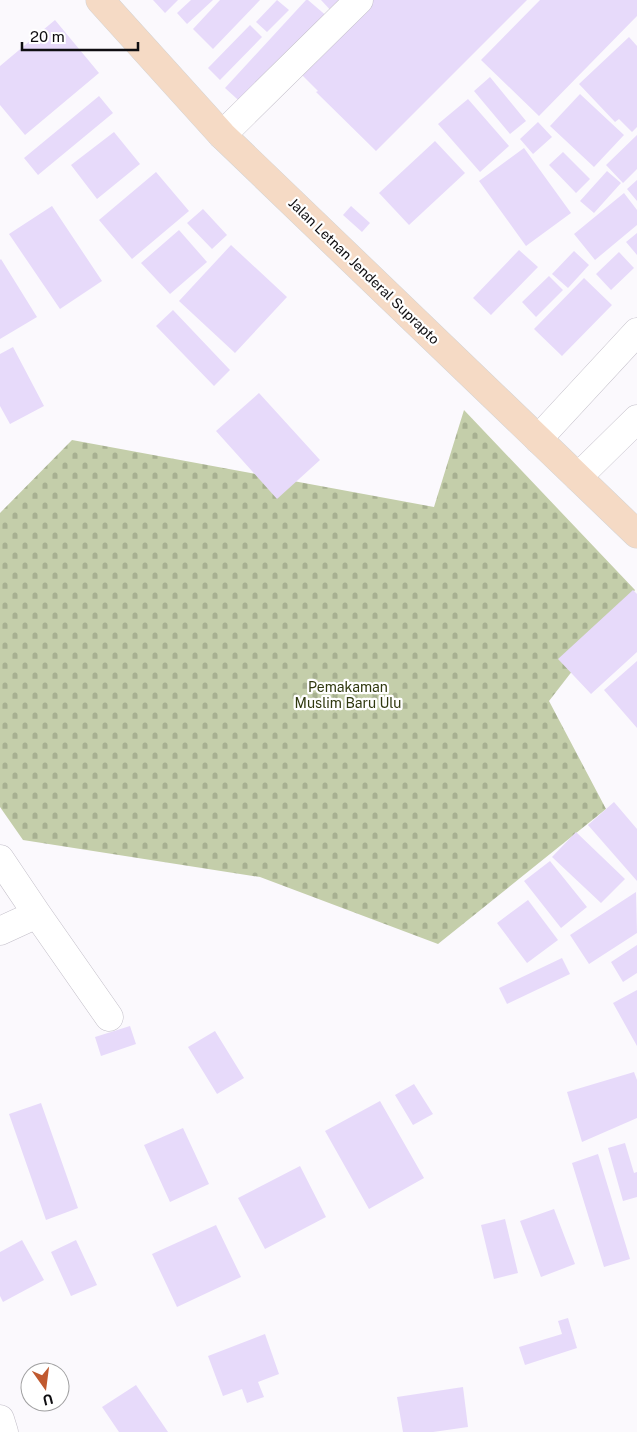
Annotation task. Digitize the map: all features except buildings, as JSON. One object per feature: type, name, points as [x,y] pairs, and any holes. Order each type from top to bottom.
[{"type":"main road","name":"Jalan Letnan Jenderal Suprapto","points":[[100,0],[222,135],[637,534]]},
{"type":"street","points":[[222,135],[359,0]]},
{"type":"street","points":[[538,438],[637,332]]},
{"type":"street","points":[[578,477],[637,420]]},
{"type":"street","points":[[0,859],[109,1017]]},
{"type":"street","points":[[0,931],[37,914]]},
{"type":"street","points":[[0,1419],[4,1432]]},
{"type":"green space","name":"Pemakaman Muslim Baru Ulu","points":[[464,410],[635,590],[549,701],[606,809],[438,944],[260,877],[23,840],[0,807],[0,513],[72,440],[434,507]]}]
